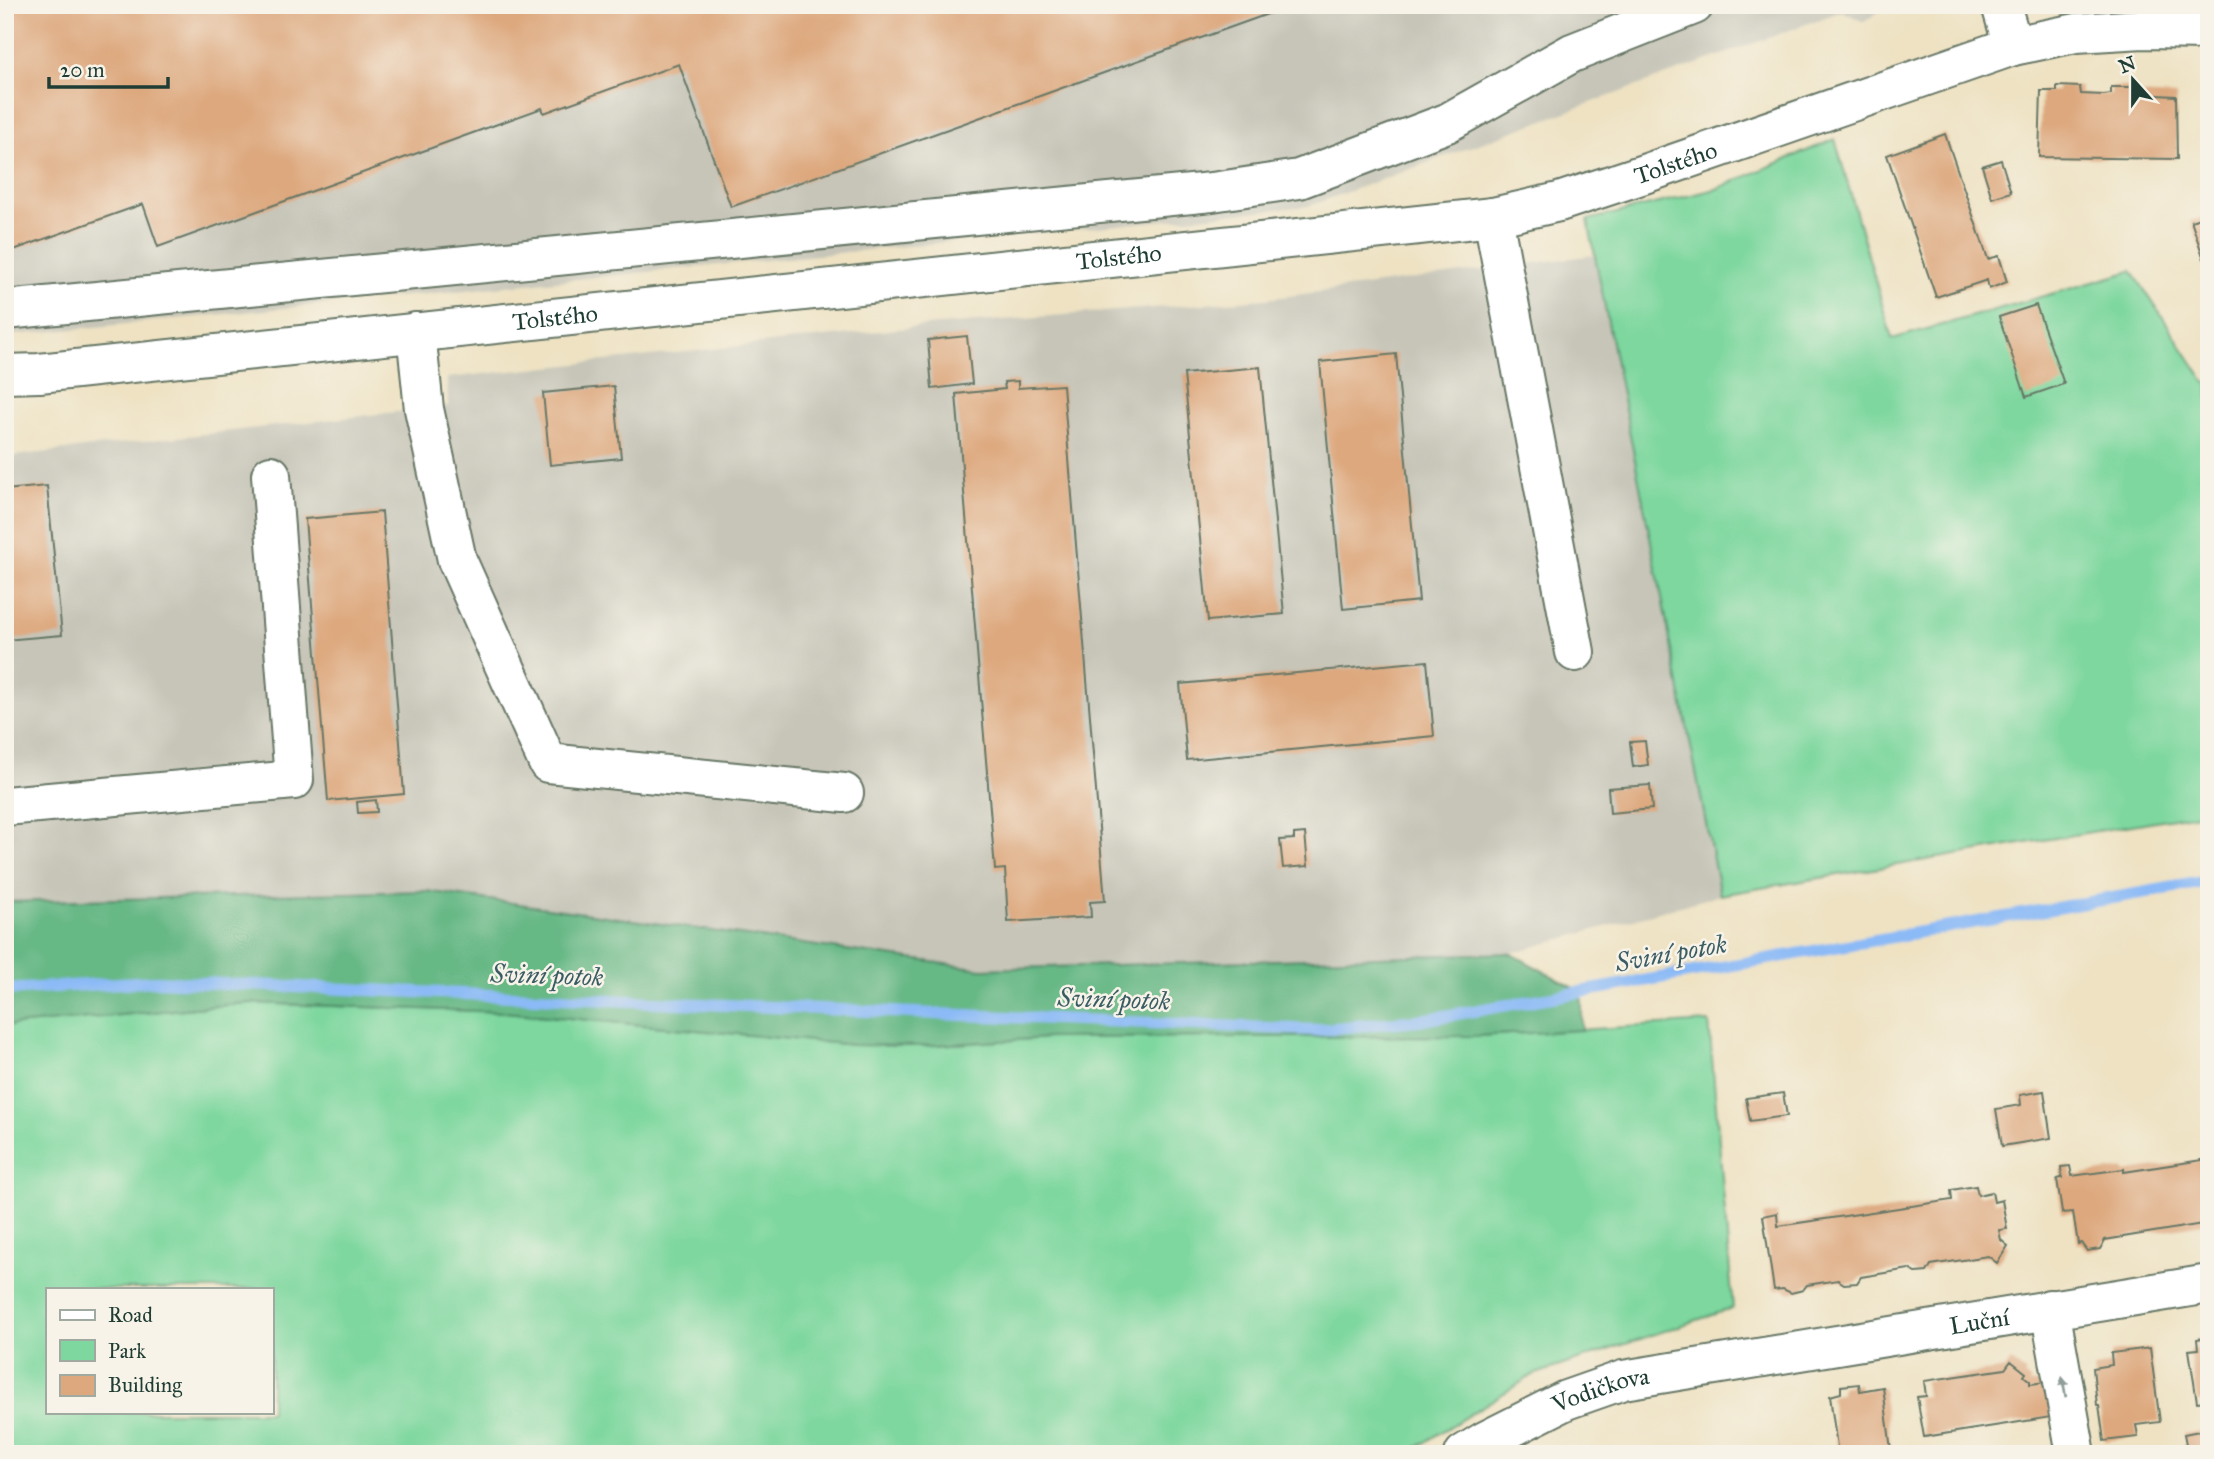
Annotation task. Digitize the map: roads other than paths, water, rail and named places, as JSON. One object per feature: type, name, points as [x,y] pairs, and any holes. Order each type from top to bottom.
[{"type":"street","points":[[5,310],[1212,192],[1300,179],[1447,123],[1572,52],[1694,5]]},
{"type":"street","points":[[2001,5],[2013,46]]},
{"type":"street","name":"Tolstého","points":[[5,374],[39,373],[1493,217],[1559,202],[2013,46],[2076,33],[2143,29],[2209,30]]},
{"type":"street","points":[[1493,217],[1575,652]]},
{"type":"street","points":[[416,332],[424,409],[457,560],[548,763],[844,793]]},
{"type":"street","points":[[5,806],[293,780],[271,475]]},
{"type":"street","name":"Luční","points":[[1751,1360],[2209,1284]]},
{"type":"street","points":[[2050,1309],[2077,1454]]},
{"type":"street","name":"Vodičkova","points":[[1464,1454],[1566,1400],[1623,1380],[1751,1360]]},
{"type":"waterway","name":"Sviní potok","points":[[5,990],[155,981],[1315,1030],[1428,1019],[2209,881]]}]
